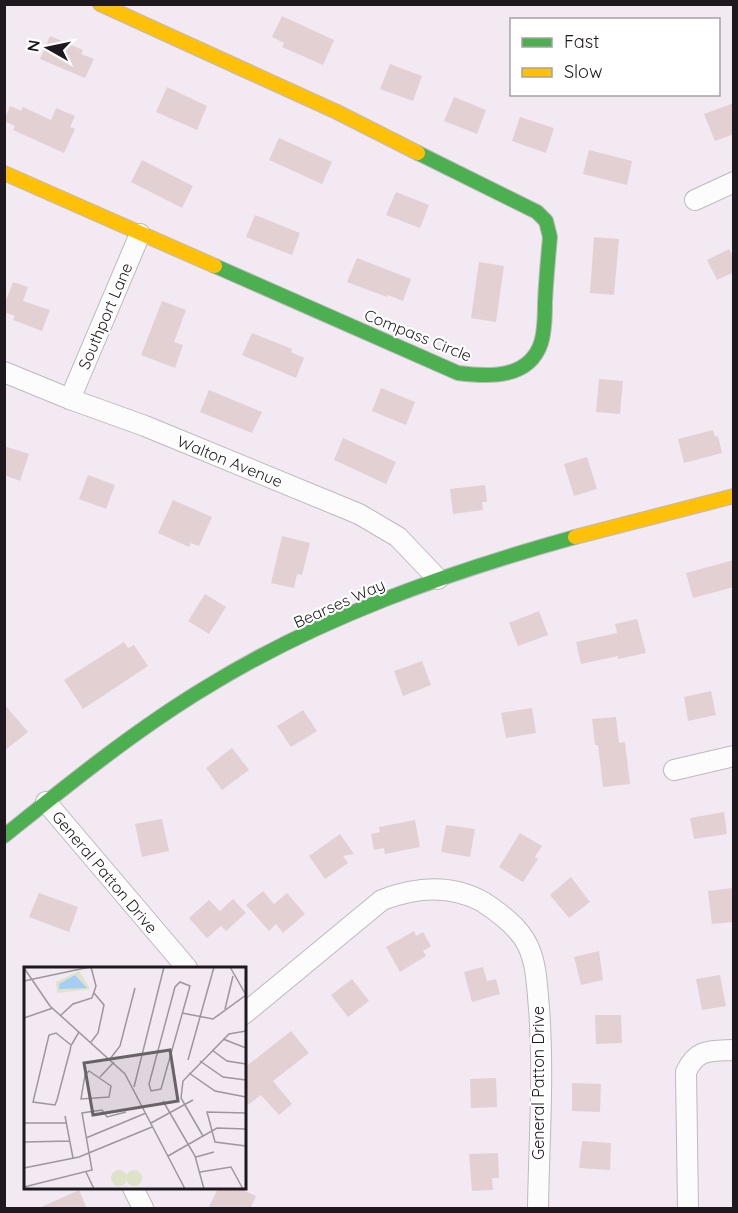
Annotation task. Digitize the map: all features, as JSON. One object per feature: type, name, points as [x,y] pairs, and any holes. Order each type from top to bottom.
[{"type":"street","name":"Compass Circle","points":[[4,173],[458,373],[483,376],[521,369],[530,362],[540,345],[550,237],[546,221],[537,212],[337,112],[100,4]]},
{"type":"street","points":[[695,200],[734,182]]},
{"type":"street","name":"Southport Lane","points":[[70,399],[140,234]]},
{"type":"street","name":"Walton Avenue","points":[[4,372],[145,426],[359,514],[398,537],[438,579]]},
{"type":"street","name":"Bearses Way","points":[[4,836],[96,761],[153,721],[239,668],[349,615],[438,579],[534,549],[734,496]]},
{"type":"street","points":[[674,770],[734,756]]},
{"type":"street","name":"General Patton Drive","points":[[46,802],[185,967]]},
{"type":"street","name":"General Patton Drive","points":[[246,1012],[382,900],[402,893],[438,889],[456,891],[485,904],[515,927],[528,947],[536,973],[542,1045],[538,1209]]},
{"type":"street","points":[[688,1209],[686,1072],[696,1056],[705,1052],[734,1050]]},
{"type":"street","points":[[133,1189],[143,1209]]},
{"type":"building","points":[[282,16],[334,40],[323,65],[282,47],[284,43],[272,37]]},
{"type":"building","points":[[50,36],[83,50],[81,54],[94,59],[85,78],[40,59]]},
{"type":"building","points":[[390,64],[422,76],[413,101],[380,89]]},
{"type":"building","points":[[167,87],[207,106],[197,130],[156,112]]},
{"type":"building","points":[[454,97],[486,110],[477,134],[444,121]]},
{"type":"building","points":[[734,103],[734,134],[715,141],[704,114]]},
{"type":"building","points":[[10,106],[21,111],[23,107],[51,120],[56,108],[75,116],[70,127],[75,129],[64,153],[13,130],[15,126],[4,121]]},
{"type":"building","points":[[520,117],[554,128],[546,153],[512,141]]},
{"type":"building","points":[[279,138],[332,162],[322,184],[269,160]]},
{"type":"building","points":[[589,150],[632,161],[627,185],[583,174]]},
{"type":"building","points":[[142,160],[193,186],[182,208],[131,182]]},
{"type":"building","points":[[396,192],[429,205],[420,228],[386,215]]},
{"type":"building","points":[[255,215],[300,233],[292,255],[246,237]]},
{"type":"building","points":[[594,237],[619,239],[614,295],[590,293]]},
{"type":"building","points":[[729,249],[734,258],[734,272],[717,280],[707,260]]},
{"type":"building","points":[[357,258],[411,279],[403,301],[347,282]]},
{"type":"building","points":[[479,262],[504,266],[496,322],[471,318]]},
{"type":"building","points":[[13,282],[28,287],[23,301],[50,310],[42,331],[13,320],[15,316],[4,312]]},
{"type":"building","points":[[162,301],[186,310],[174,342],[183,345],[175,368],[141,355]]},
{"type":"building","points":[[252,333],[292,349],[291,352],[304,358],[296,378],[242,355]]},
{"type":"building","points":[[599,379],[623,381],[620,414],[596,412]]},
{"type":"building","points":[[381,388],[415,402],[406,425],[372,411]]},
{"type":"building","points":[[209,390],[262,412],[252,433],[200,412]]},
{"type":"building","points":[[713,430],[715,437],[718,436],[722,453],[684,463],[678,439]]},
{"type":"building","points":[[343,438],[396,462],[386,484],[334,460]]},
{"type":"building","points":[[4,446],[29,454],[20,481],[4,475]]},
{"type":"building","points":[[587,457],[597,489],[574,496],[564,464]]},
{"type":"building","points":[[88,475],[115,485],[106,509],[79,499]]},
{"type":"building","points":[[485,485],[487,502],[482,502],[483,510],[453,514],[450,489]]},
{"type":"building","points":[[173,500],[212,517],[199,546],[191,543],[189,547],[158,533]]},
{"type":"building","points":[[282,536],[310,543],[302,575],[297,574],[294,588],[271,583]]},
{"type":"building","points":[[734,560],[734,587],[693,598],[686,573]]},
{"type":"building","points":[[205,594],[226,607],[209,634],[188,621]]},
{"type":"building","points":[[539,611],[548,635],[518,646],[509,623]]},
{"type":"building","points":[[637,619],[646,653],[581,664],[576,642],[617,633],[615,624]]},
{"type":"building","points":[[124,642],[128,648],[134,645],[148,666],[83,709],[64,680]]},
{"type":"building","points":[[422,661],[431,685],[403,696],[394,671]]},
{"type":"building","points":[[711,691],[716,715],[688,721],[684,697]]},
{"type":"building","points":[[4,704],[28,732],[4,751]]},
{"type":"building","points":[[532,708],[536,733],[506,738],[501,713]]},
{"type":"building","points":[[303,710],[317,731],[291,747],[277,726]]},
{"type":"building","points":[[616,717],[619,743],[625,742],[630,784],[603,787],[592,719]]},
{"type":"building","points":[[232,748],[249,770],[222,790],[206,768]]},
{"type":"building","points":[[724,812],[727,834],[694,839],[690,818]]},
{"type":"building","points":[[162,819],[169,851],[142,857],[135,824]]},
{"type":"building","points":[[415,820],[420,847],[385,854],[384,848],[374,850],[371,834],[380,832],[379,827]]},
{"type":"building","points":[[446,825],[475,829],[470,857],[441,852]]},
{"type":"building","points":[[520,833],[542,846],[535,857],[538,859],[523,882],[499,867]]},
{"type":"building","points":[[340,834],[354,854],[343,856],[348,863],[325,879],[309,856]]},
{"type":"building","points":[[571,877],[590,902],[569,918],[550,895]]},
{"type":"building","points":[[732,888],[734,922],[712,924],[708,891]]},
{"type":"building","points":[[263,891],[274,904],[287,893],[305,914],[283,933],[276,924],[269,931],[246,905]]},
{"type":"building","points":[[39,893],[78,907],[69,932],[29,917]]},
{"type":"building","points":[[233,899],[246,913],[226,931],[221,926],[207,938],[189,918],[209,900],[220,911]]},
{"type":"building","points":[[414,931],[416,936],[423,932],[431,946],[423,951],[426,956],[400,972],[386,947]]},
{"type":"building","points":[[599,951],[603,980],[581,985],[574,957]]},
{"type":"building","points":[[483,967],[487,981],[496,979],[500,994],[472,1002],[464,972]]},
{"type":"building","points":[[720,975],[726,1006],[702,1010],[696,979]]},
{"type":"building","points":[[352,979],[369,1001],[348,1017],[331,995]]},
{"type":"building","points":[[595,1015],[621,1015],[622,1043],[596,1044]]},
{"type":"building","points":[[291,1031],[309,1053],[273,1081],[292,1104],[279,1115],[261,1095],[246,1106],[246,1066]]},
{"type":"building","points":[[496,1078],[497,1107],[471,1108],[470,1079]]},
{"type":"building","points":[[572,1083],[601,1084],[600,1112],[572,1111]]},
{"type":"building","points":[[582,1141],[611,1143],[610,1170],[579,1168]]},
{"type":"building","points":[[498,1153],[499,1178],[492,1178],[493,1190],[472,1191],[469,1154]]},
{"type":"building","points":[[218,1189],[240,1189],[256,1196],[250,1209],[208,1209]]},
{"type":"building","points":[[79,1190],[87,1209],[37,1209]]},
{"type":"traffic: fast","points":[[215,266],[458,373],[495,375],[518,369],[535,355],[543,333],[550,237],[546,221],[537,212],[418,153]]},
{"type":"traffic: fast","points":[[4,836],[153,722],[249,663],[293,640],[385,599],[479,566],[575,537]]},
{"type":"traffic: slow","points":[[100,4],[337,112],[418,153]]},
{"type":"traffic: slow","points":[[4,173],[215,266]]},
{"type":"traffic: slow","points":[[575,537],[734,496]]}]
